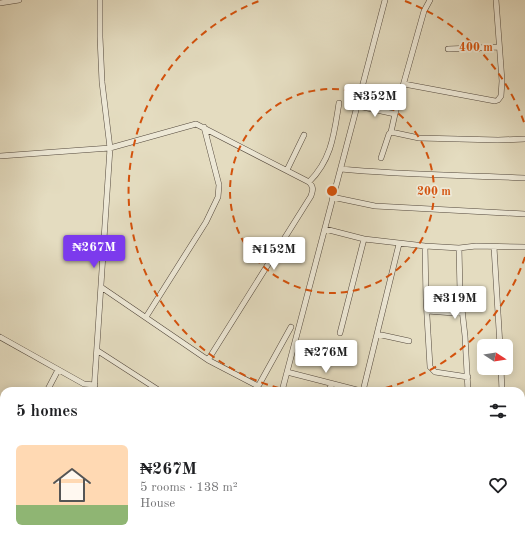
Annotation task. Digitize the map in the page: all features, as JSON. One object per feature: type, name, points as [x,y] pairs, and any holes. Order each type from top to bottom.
[{"type":"street","points":[[0,3],[19,0]]},
{"type":"street","points":[[0,337],[84,384],[95,385],[110,148],[102,82],[100,0]]},
{"type":"street","points":[[283,387],[385,0]]},
{"type":"street","points":[[381,158],[391,132],[424,11],[430,0]]},
{"type":"street","points":[[404,84],[495,101],[498,100],[501,96],[502,87],[496,0]]},
{"type":"street","points":[[448,49],[499,47]]},
{"type":"street","points":[[309,182],[317,174],[327,158],[332,142],[338,103]]},
{"type":"street","points":[[358,106],[395,114]]},
{"type":"street","points":[[0,156],[110,148],[196,124],[309,182],[313,186],[311,196],[208,360]]},
{"type":"street","points":[[146,317],[206,222],[218,198],[219,185],[204,127]]},
{"type":"street","points":[[391,132],[419,138],[498,140],[525,139]]},
{"type":"street","points":[[287,170],[304,135]]},
{"type":"street","points":[[341,169],[390,174],[443,174],[525,178]]},
{"type":"street","points":[[332,197],[375,206],[525,214]]},
{"type":"street","points":[[325,229],[364,239],[399,244],[459,248],[525,248]]},
{"type":"street","points":[[340,333],[364,239]]},
{"type":"street","points":[[363,387],[399,244]]},
{"type":"street","points":[[425,246],[430,367],[435,372],[468,377]]},
{"type":"street","points":[[494,247],[500,339]]},
{"type":"street","points":[[459,248],[460,291],[465,336],[468,387]]},
{"type":"street","points":[[101,287],[208,360],[259,385],[291,327]]},
{"type":"street","points":[[427,310],[454,313],[462,311]]},
{"type":"street","points":[[377,334],[409,341]]},
{"type":"street","points":[[98,351],[154,387]]},
{"type":"street","points":[[49,387],[58,370]]},
{"type":"street","points":[[287,372],[345,387]]},
{"type":"street","points":[[501,375],[502,387]]}]
